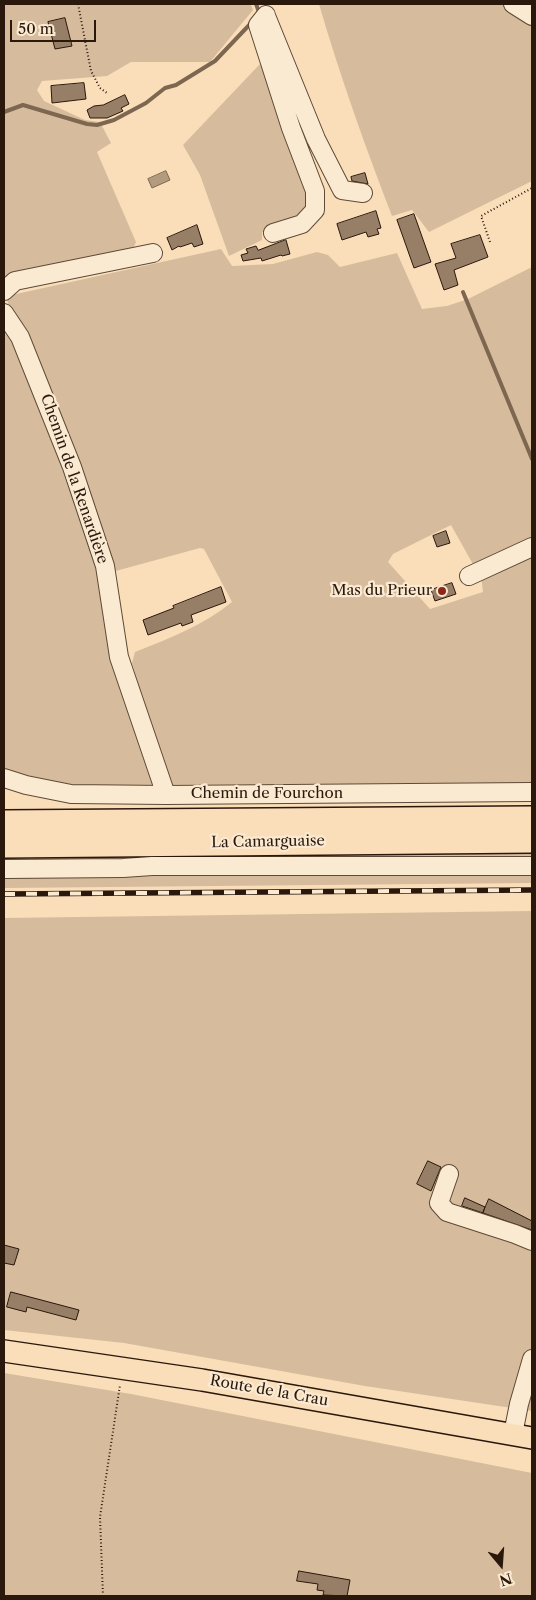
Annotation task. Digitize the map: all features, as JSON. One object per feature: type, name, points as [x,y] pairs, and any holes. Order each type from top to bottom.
[{"type":"highway","name":"La Camarguaise","points":[[4,822],[532,818]]},
{"type":"highway","name":"La Camarguaise","points":[[4,845],[532,840]]},
{"type":"main road","name":"Route de la Crau","points":[[4,1351],[202,1380],[522,1436]]},
{"type":"street","points":[[514,4],[532,16]]},
{"type":"street","points":[[264,10],[316,139],[342,190],[363,193]]},
{"type":"street","points":[[264,10],[258,25],[291,128],[315,191],[315,210],[302,224],[273,233]]},
{"type":"street","points":[[4,291],[15,282],[153,253]]},
{"type":"street","name":"Chemin de la Renardière","points":[[4,314],[20,337],[72,466],[105,566],[118,657],[166,795]]},
{"type":"street","points":[[469,576],[532,547]]},
{"type":"street","name":"Chemin de Fourchon","points":[[4,778],[26,785],[71,794],[532,792]]},
{"type":"street","points":[[4,869],[152,866],[532,866]]},
{"type":"street","points":[[449,1174],[439,1203],[447,1212],[532,1241]]},
{"type":"street","points":[[522,1436],[519,1404],[532,1359]]},
{"type":"path","points":[[78,4],[91,71],[100,88],[107,94]]},
{"type":"path","points":[[490,242],[481,216],[532,188]]},
{"type":"path","points":[[103,1596],[100,1517],[123,1368]]},
{"type":"shaded area","points":[[4,4],[251,4],[253,10],[210,62],[131,62],[107,76],[42,81],[37,90],[44,101],[85,120],[100,122],[111,143],[97,152],[136,242],[132,251],[4,284]]},
{"type":"shaded area","points":[[319,4],[506,4],[532,22],[532,181],[429,232],[412,210],[392,216],[353,111]]},
{"type":"shaded area","points":[[260,64],[268,77],[311,194],[307,213],[297,221],[262,232],[262,240],[229,256],[200,175],[183,145]]},
{"type":"shaded area","points":[[166,171],[170,180],[152,188],[148,179]]},
{"type":"shaded area","points":[[221,249],[232,266],[273,264],[317,252],[328,255],[340,267],[397,253],[422,309],[447,306],[468,299],[532,267],[532,543],[474,566],[451,525],[393,554],[388,562],[430,609],[483,592],[481,575],[532,552],[532,784],[171,785],[152,731],[132,663],[135,652],[173,637],[210,618],[232,602],[204,549],[200,548],[112,572],[31,345],[8,303],[7,296]]},
{"type":"shaded area","points":[[4,319],[78,498],[158,787],[97,789],[31,782],[4,771]]},
{"type":"shaded area","points":[[532,853],[532,883],[4,888],[4,857],[14,857],[14,862],[34,862],[34,857]]},
{"type":"shaded area","points":[[532,911],[532,1411],[365,1386],[124,1343],[4,1330],[4,918]]},
{"type":"shaded area","points":[[4,1373],[131,1394],[532,1473],[532,1596],[4,1596]]},
{"type":"building","points":[[65,18],[72,46],[55,49],[48,22]]},
{"type":"building","points":[[84,83],[86,99],[52,103],[51,86]]},
{"type":"building","points":[[125,95],[129,104],[121,108],[123,111],[107,118],[90,118],[87,110]]},
{"type":"building","points":[[365,173],[368,184],[352,181],[351,177]]},
{"type":"building","points":[[376,211],[381,228],[377,229],[379,234],[368,237],[366,232],[342,240],[337,224]]},
{"type":"building","points":[[414,214],[431,262],[414,268],[397,220]]},
{"type":"building","points":[[197,225],[203,244],[194,247],[192,243],[172,250],[167,238]]},
{"type":"building","points":[[480,235],[488,257],[454,270],[458,285],[444,290],[435,264],[456,258],[451,244]]},
{"type":"building","points":[[286,240],[290,254],[262,261],[261,258],[243,261],[241,255],[248,253],[246,249],[256,246],[258,250]]},
{"type":"building","points":[[446,531],[450,543],[437,547],[433,536]]},
{"type":"building","points":[[452,583],[456,594],[435,601],[431,590]]},
{"type":"building","points":[[221,587],[226,602],[191,615],[193,622],[182,626],[181,623],[148,635],[143,620]]},
{"type":"building","points":[[428,1161],[441,1167],[431,1191],[417,1184]]},
{"type":"building","points":[[465,1198],[485,1207],[483,1213],[462,1206]]},
{"type":"building","points":[[489,1199],[532,1221],[532,1230],[483,1213]]},
{"type":"building","points":[[4,1245],[19,1249],[14,1265],[4,1263]]},
{"type":"building","points":[[11,1292],[79,1310],[76,1320],[27,1307],[26,1312],[7,1307]]},
{"type":"building","points":[[299,1571],[350,1580],[347,1596],[323,1595],[324,1591],[317,1590],[318,1584],[297,1581]]},
{"type":"waterway","points":[[256,4],[259,12],[257,15]]},
{"type":"waterway","points":[[4,112],[23,105],[87,124],[97,125],[114,120],[146,103],[165,88],[176,85],[215,61],[253,21]]},
{"type":"waterway","points":[[463,292],[532,459]]},
{"type":"railway","points":[[4,894],[532,890]]},
{"type":"place","name":"Mas du Prieur","points":[[442,591]]}]
